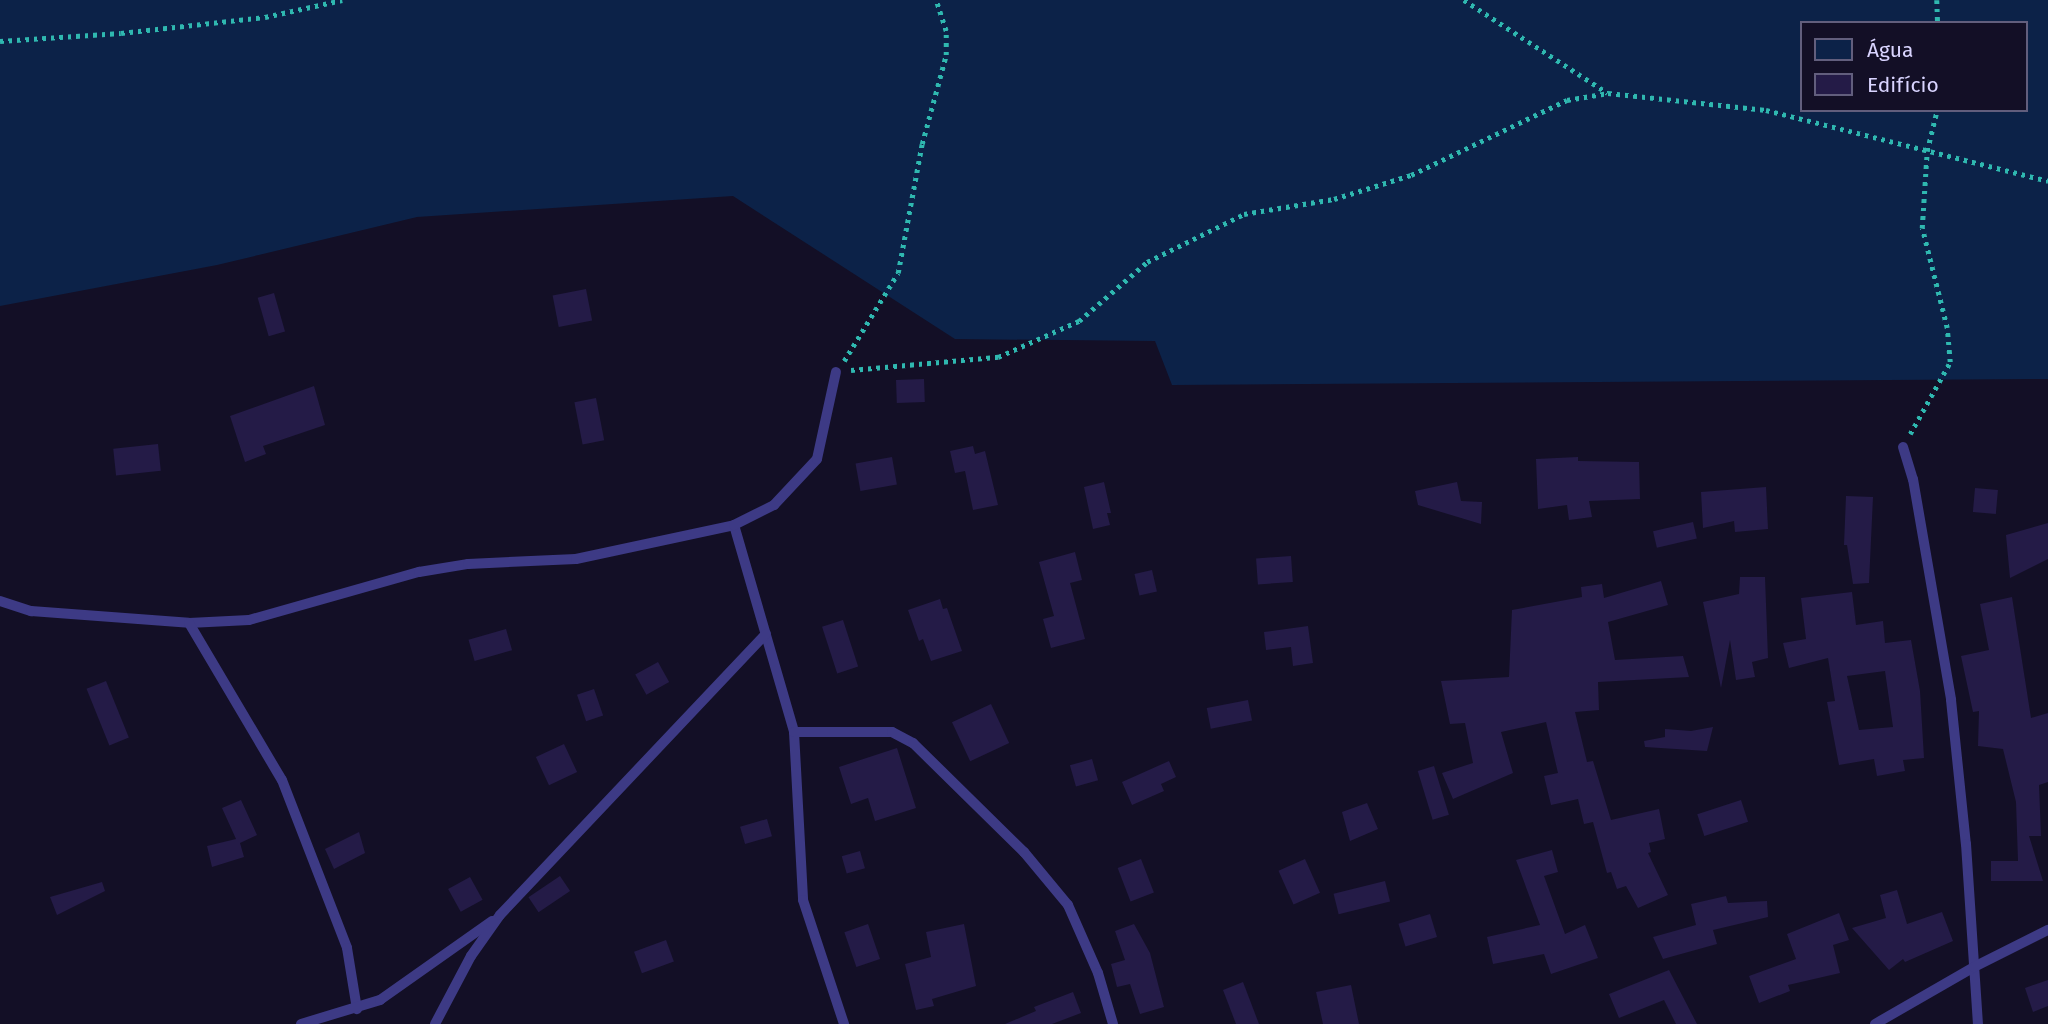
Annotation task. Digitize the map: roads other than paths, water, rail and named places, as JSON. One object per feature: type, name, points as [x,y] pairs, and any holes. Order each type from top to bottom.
[{"type":"lane","points":[[0,601],[31,611],[189,623],[248,620],[419,572],[468,564],[576,559],[734,525],[774,505],[817,459],[836,372]]},
{"type":"lane","points":[[1903,447],[1913,479],[1951,700],[1966,844],[1978,1024]]},
{"type":"lane","points":[[734,525],[794,732],[803,901],[844,1024]]},
{"type":"lane","points":[[189,623],[282,780],[347,948],[357,1009]]},
{"type":"lane","points":[[435,1024],[471,956],[500,915],[766,634]]},
{"type":"lane","points":[[794,732],[892,732],[913,743],[1024,852],[1068,905],[1098,973],[1113,1024]]},
{"type":"lane","points":[[300,1024],[380,1000],[500,915]]},
{"type":"lane","points":[[1875,1024],[1974,967],[2048,930]]},
{"type":"water","points":[[0,0],[2048,0],[2048,379],[1172,385],[1155,341],[955,339],[733,196],[417,217],[217,265],[0,306]]}]
